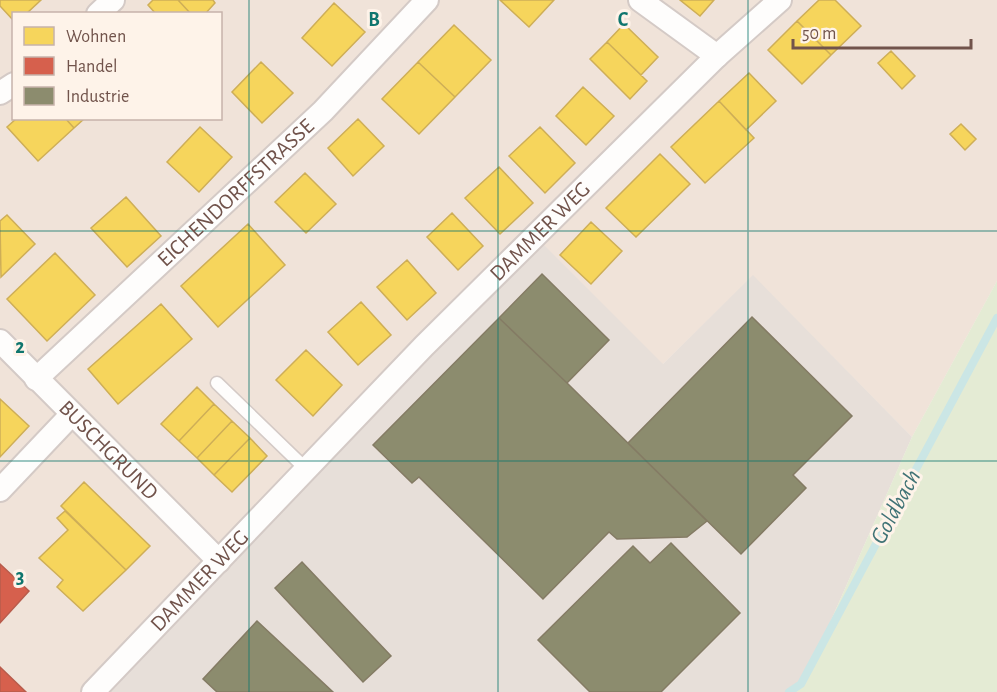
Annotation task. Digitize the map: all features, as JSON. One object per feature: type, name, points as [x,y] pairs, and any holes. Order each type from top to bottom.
[{"type":"street","points":[[100,12],[113,0]]},
{"type":"street","name":"EICHENDORFFSTRASSE","points":[[36,379],[323,111],[427,0]]},
{"type":"street","points":[[640,0],[717,56]]},
{"type":"street","name":"DAMMER WEG","points":[[99,690],[424,346],[717,56],[780,0]]},
{"type":"street","name":"BUSCHGRUND","points":[[0,341],[219,561]]},
{"type":"street","points":[[0,490],[72,414]]},
{"type":"lane","points":[[217,383],[306,469]]},
{"type":"shaded area","points":[[0,0],[997,0],[997,281],[912,437],[753,276],[663,364],[99,692],[0,692]]},
{"type":"shaded area","points":[[537,238],[663,364],[753,275],[912,437],[813,661],[795,692],[99,692]]},
{"type":"green space","points":[[997,281],[997,692],[795,692],[813,661],[912,437]]},
{"type":"building: Wohnen","points":[[0,0],[41,0],[28,12],[12,12],[12,19],[0,6]]},
{"type":"building: Wohnen","points":[[153,0],[178,0],[189,12],[154,12],[148,5]]},
{"type":"building: Wohnen","points":[[178,0],[213,0],[215,3],[207,12],[189,12]]},
{"type":"building: Wohnen","points":[[500,0],[554,0],[529,27]]},
{"type":"building: Wohnen","points":[[680,0],[714,0],[700,16]]},
{"type":"building: Wohnen","points":[[819,0],[835,0],[861,26],[831,55],[797,21]]},
{"type":"building: Wohnen","points":[[334,3],[365,32],[332,66],[302,38]]},
{"type":"building: Wohnen","points":[[797,21],[831,55],[802,84],[768,50]]},
{"type":"building: Wohnen","points":[[624,24],[658,57],[641,75],[607,42]]},
{"type":"building: Wohnen","points":[[454,25],[491,60],[455,97],[418,62]]},
{"type":"building: Wohnen","points":[[607,42],[647,81],[630,99],[590,59]]},
{"type":"building: Wohnen","points":[[891,51],[915,76],[902,89],[878,63]]},
{"type":"building: Wohnen","points":[[261,62],[293,93],[262,123],[232,92]]},
{"type":"building: Wohnen","points":[[418,62],[455,97],[419,134],[382,99]]},
{"type":"building: Wohnen","points":[[749,73],[776,101],[746,130],[719,101]]},
{"type":"building: Wohnen","points":[[583,87],[614,116],[586,145],[556,116]]},
{"type":"building: Wohnen","points":[[719,101],[754,138],[705,183],[671,147]]},
{"type":"building: Wohnen","points":[[358,119],[384,146],[353,176],[328,148]]},
{"type":"building: Wohnen","points":[[15,120],[67,120],[74,128],[38,161],[7,127]]},
{"type":"building: Wohnen","points":[[67,120],[83,120],[74,128]]},
{"type":"building: Wohnen","points":[[961,124],[976,139],[965,150],[950,134]]},
{"type":"building: Wohnen","points":[[200,127],[232,157],[199,192],[167,162]]},
{"type":"building: Wohnen","points":[[540,127],[575,163],[545,193],[509,156]]},
{"type":"building: Wohnen","points":[[660,154],[690,184],[636,237],[606,208]]},
{"type":"building: Wohnen","points":[[499,167],[533,203],[500,234],[465,198]]},
{"type":"building: Wohnen","points":[[305,173],[336,204],[306,233],[275,202]]},
{"type":"building: Wohnen","points":[[126,197],[161,236],[127,267],[91,228]]},
{"type":"building: Wohnen","points":[[452,213],[483,246],[458,270],[427,237]]},
{"type":"building: Wohnen","points":[[7,215],[35,244],[1,277],[0,221]]},
{"type":"building: Wohnen","points":[[591,222],[622,251],[591,284],[560,255]]},
{"type":"building: Wohnen","points":[[248,224],[285,265],[218,327],[181,286]]},
{"type":"building: Wohnen","points":[[55,253],[95,295],[47,341],[7,299]]},
{"type":"building: Wohnen","points":[[407,260],[436,293],[407,320],[377,287]]},
{"type":"building: Wohnen","points":[[361,302],[391,335],[358,365],[328,332]]},
{"type":"building: Wohnen","points":[[161,304],[192,339],[118,404],[88,369]]},
{"type":"building: Wohnen","points":[[306,350],[342,385],[313,416],[276,380]]},
{"type":"building: Wohnen","points":[[197,387],[214,404],[179,441],[161,424]]},
{"type":"building: Wohnen","points":[[0,399],[29,426],[0,457]]},
{"type":"building: Wohnen","points":[[214,404],[232,421],[197,458],[179,441]]},
{"type":"building: Wohnen","points":[[232,421],[250,438],[214,475],[197,458]]},
{"type":"building: Wohnen","points":[[250,438],[267,456],[232,492],[214,475]]},
{"type":"building: Wohnen","points":[[84,482],[150,546],[126,570],[61,506]]},
{"type":"building: Wohnen","points":[[65,511],[126,570],[83,611],[57,587],[63,580],[39,558],[68,530],[57,518]]},
{"type":"building: Handel","points":[[0,564],[29,591],[0,623]]},
{"type":"building: Handel","points":[[0,667],[26,692],[0,692]]},
{"type":"building: Industrie","points":[[542,274],[609,340],[567,383],[499,318]]},
{"type":"building: Industrie","points":[[752,317],[852,416],[793,475],[806,488],[741,554],[628,443]]},
{"type":"building: Industrie","points":[[499,318],[707,521],[687,537],[617,539],[609,532],[543,599],[419,477],[412,483],[373,445]]},
{"type":"building: Industrie","points":[[671,543],[740,613],[661,692],[590,692],[538,640],[633,546],[650,563]]},
{"type":"building: Industrie","points":[[302,562],[391,656],[363,682],[275,588]]},
{"type":"building: Industrie","points":[[257,621],[333,692],[217,692],[203,679]]},
{"type":"waterway","name":"Goldbach","points":[[789,692],[801,684],[997,318]]}]
